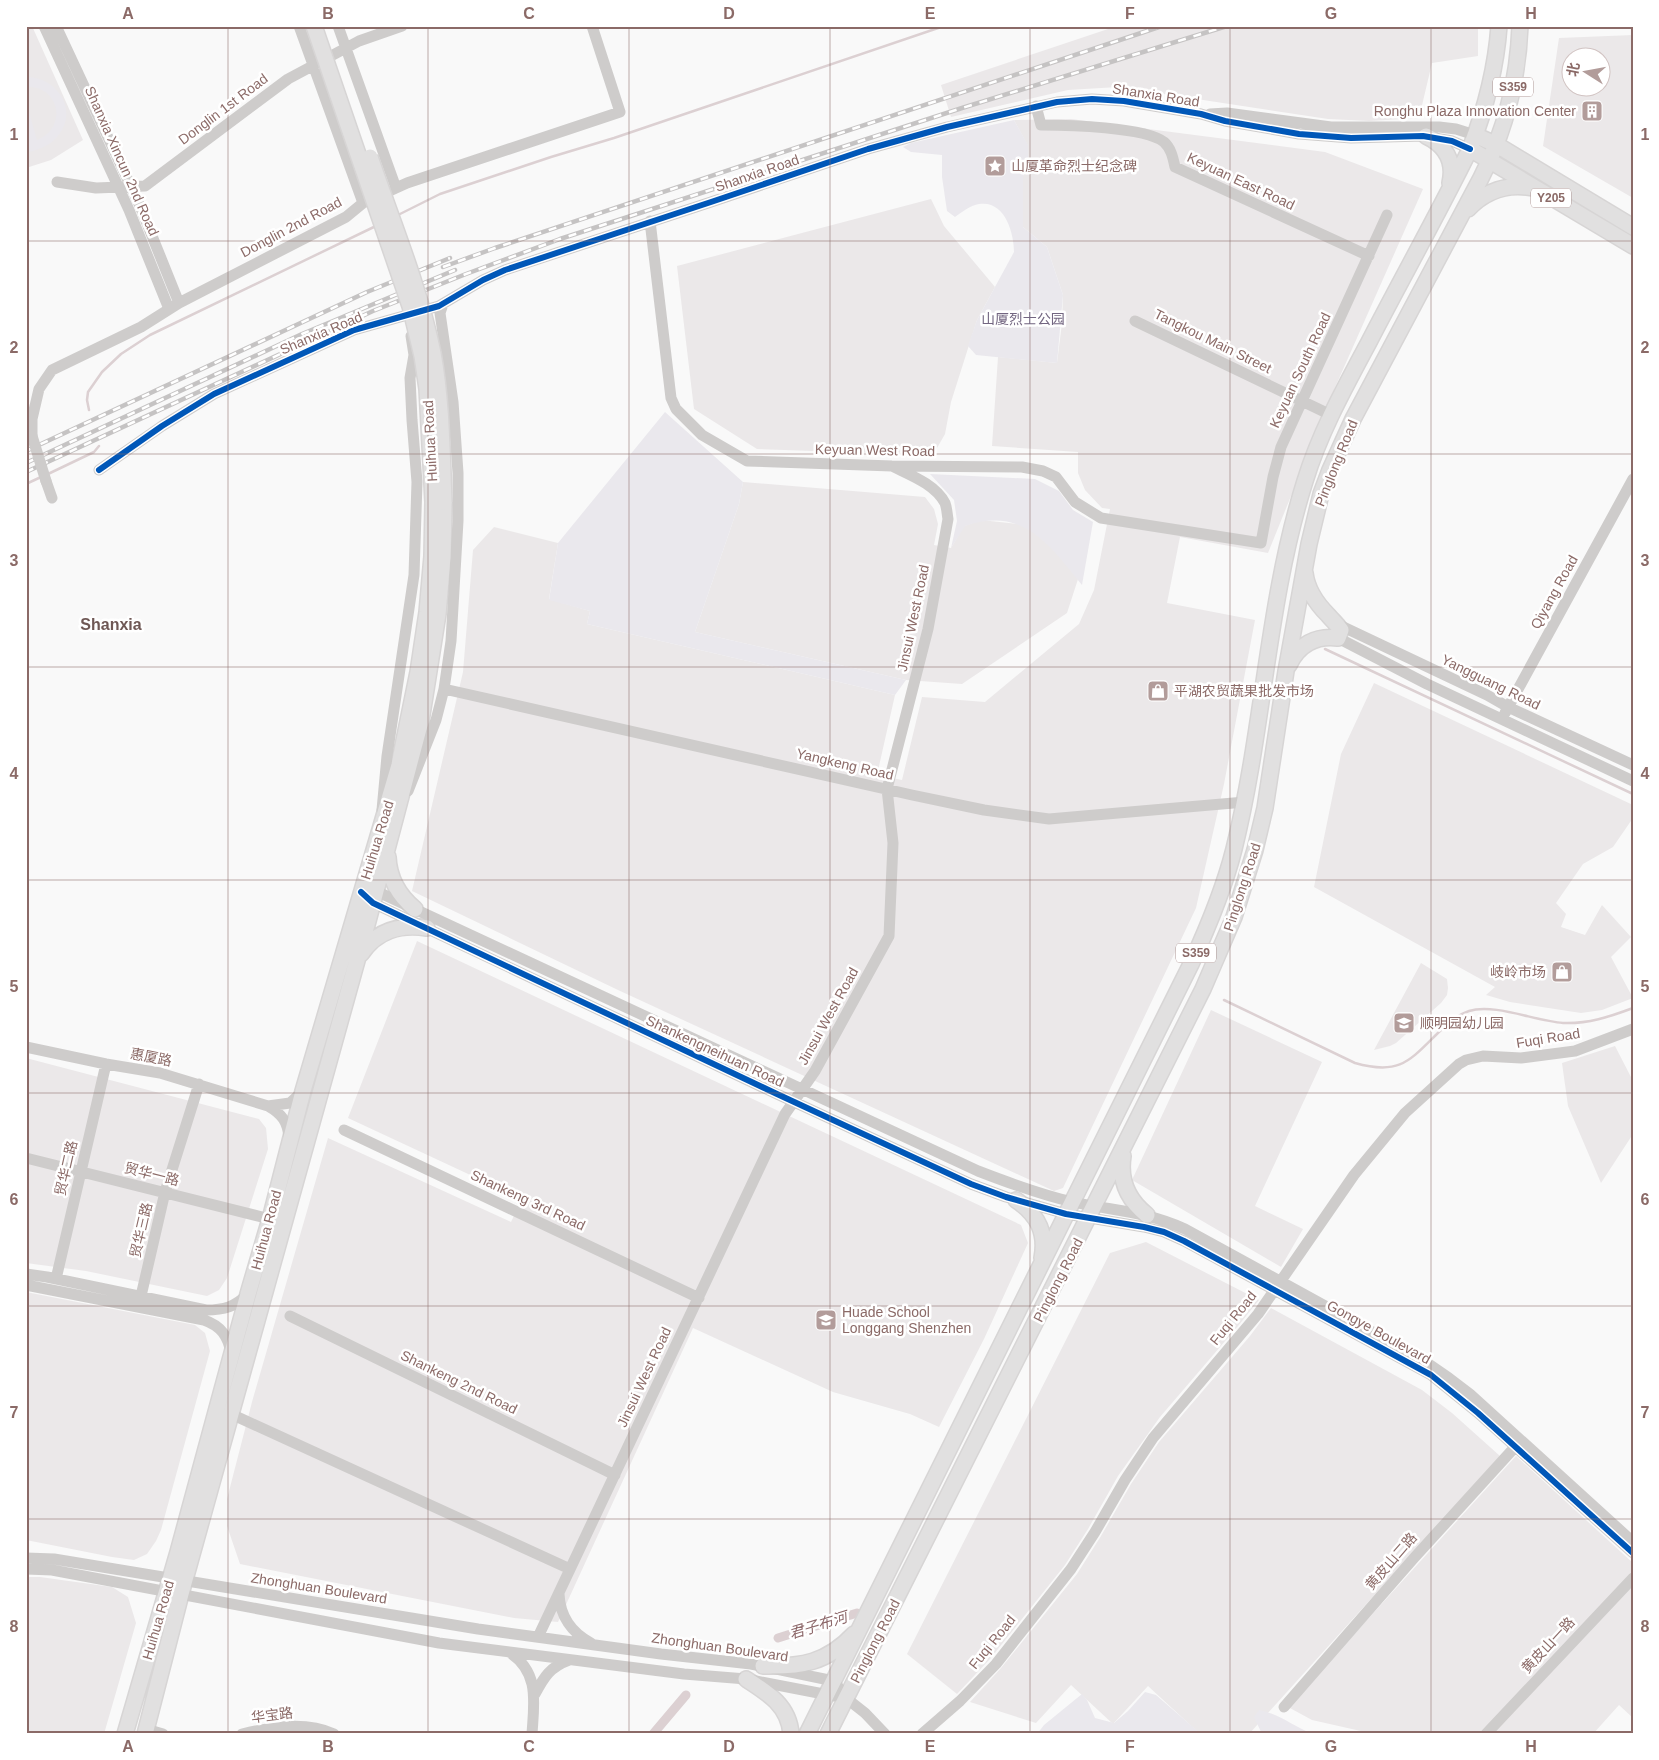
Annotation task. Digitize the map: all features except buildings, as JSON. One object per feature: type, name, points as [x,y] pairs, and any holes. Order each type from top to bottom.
[{"type":"main road","name":"Huihua Road","points":[[125,1734],[232,1414],[357,959],[370,895],[388,825],[421,721],[438,614],[443,557],[428,398],[422,356],[410,306],[314,26]]},
{"type":"main road","name":"Huihua Road","points":[[325,26],[420,304],[432,353],[438,388],[438,502]]},
{"type":"main road","name":"Pinglong Road","points":[[807,1734],[1191,964],[1208,926],[1234,852],[1245,802],[1277,606],[1296,512],[1314,454],[1331,415],[1473,142],[1492,72],[1499,26]]},
{"type":"main road","name":"Pinglong Road","points":[[828,1734],[1127,1142],[1203,989],[1234,917],[1255,850],[1264,808],[1305,564],[1321,494],[1339,447],[1353,419],[1497,145],[1504,125],[1514,80],[1520,26]]},
{"type":"main road","points":[[1426,136],[1441,145],[1448,156],[1452,169],[1449,191]]},
{"type":"main road","name":"Y205","points":[[1473,142],[1497,145],[1633,227]]},
{"type":"main road","name":"Y205","points":[[1473,142],[1490,161],[1633,246]]},
{"type":"main road","points":[[1460,218],[1478,200],[1499,189],[1516,186],[1540,191]]},
{"type":"main road","points":[[1286,670],[1296,654],[1310,641],[1327,637],[1338,631],[1307,584],[1305,564]]},
{"type":"main road","name":"Huihua Road","points":[[146,1731],[176,1586],[232,1353],[270,1219],[303,1091],[388,848],[388,825]]},
{"type":"main road","points":[[388,848],[391,878],[404,900],[415,909]]},
{"type":"main road","points":[[357,959],[366,946],[377,936],[388,930],[400,926],[426,928]]},
{"type":"main road","points":[[1127,1142],[1122,1162],[1123,1183],[1131,1200],[1147,1215]]},
{"type":"main road","points":[[1016,1200],[1031,1211],[1040,1226],[1043,1251],[1040,1266]]},
{"type":"main road","points":[[763,1666],[799,1665],[822,1658],[853,1635],[865,1619]]},
{"type":"main road","points":[[746,1679],[778,1701],[786,1715],[791,1734]]},
{"type":"street","name":"Shanxia Xincun 2nd Road","points":[[44,26],[125,187]]},
{"type":"street","name":"Shanxia Xincun 2nd Road","points":[[56,26],[174,306]]},
{"type":"street","points":[[298,26],[362,203]]},
{"type":"street","points":[[338,26],[396,188]]},
{"type":"street","name":"Donglin 1st Road","points":[[57,182],[96,188],[145,186],[288,79],[360,40],[402,26]]},
{"type":"street","name":"Donglin 2nd Road","points":[[52,498],[32,436],[32,419],[39,389],[52,370],[141,327],[174,306],[346,217],[362,203],[447,169],[620,112],[592,26]]},
{"type":"street","name":"Shanxia Road","points":[[99,470],[162,426],[214,394],[354,330],[443,304],[483,280],[505,270],[868,149],[947,127],[1036,106],[1074,100],[1108,100],[1201,114],[1225,121],[1316,136],[1351,138],[1404,135],[1473,142]]},
{"type":"street","name":"Keyuan East Road","points":[[1036,106],[1041,125],[1066,124],[1142,132],[1164,142],[1172,154],[1175,167],[1369,256]]},
{"type":"street","name":"Shanxia Road","points":[[1201,114],[1227,113],[1331,127],[1439,127],[1456,129],[1473,142]]},
{"type":"street","name":"Keyuan South Road","points":[[1261,543],[1273,477],[1281,447],[1387,216]]},
{"type":"street","name":"Keyuan West Road","points":[[650,221],[670,398],[676,409],[702,435],[747,461],[892,466],[1022,467],[1042,471],[1056,477],[1074,502],[1101,518],[1261,543]]},
{"type":"street","points":[[388,825],[424,753],[436,720],[444,688],[451,641],[458,521],[458,473],[453,402],[440,313],[443,304]]},
{"type":"street","points":[[388,825],[383,793],[414,575],[417,482],[411,389],[414,355],[409,315]]},
{"type":"street","name":"Tangkou Main Street","points":[[1136,321],[1331,415]]},
{"type":"street","name":"Jinsui West Road","points":[[538,1637],[785,1114],[815,1071],[889,936],[893,843],[887,789],[928,629],[948,519],[945,504],[936,492],[919,479],[892,466]]},
{"type":"street","name":"Qiyang Road","points":[[1502,719],[1633,479]]},
{"type":"street","name":"Yangguang Road","points":[[1338,631],[1487,695],[1508,707],[1633,765]]},
{"type":"street","name":"Yangguang Road","points":[[1338,631],[1427,684],[1633,780]]},
{"type":"street","name":"Yangkeng Road","points":[[444,688],[984,810],[1050,819],[1245,802]]},
{"type":"street","name":"Shankengneihuan Road","points":[[370,895],[415,909],[978,1171],[1069,1208]]},
{"type":"street","name":"Shankengneihuan Road","points":[[370,895],[426,928],[972,1184],[1016,1200],[1069,1208]]},
{"type":"street","name":"Fuqi Road","points":[[922,1734],[944,1717],[978,1683],[1065,1577],[1083,1551],[1124,1480],[1153,1438],[1244,1331],[1278,1286],[1344,1188],[1415,1104],[1459,1064],[1466,1060],[1482,1056],[1521,1058],[1575,1051],[1631,1034]]},
{"type":"street","name":"惠厦路","points":[[26,1047],[160,1073],[268,1106]]},
{"type":"street","name":"贸华二路","points":[[56,1279],[106,1064]]},
{"type":"street","name":"贸华三路","points":[[141,1296],[165,1192],[199,1084]]},
{"type":"street","points":[[268,1106],[290,1103],[303,1091]]},
{"type":"street","points":[[268,1106],[285,1119],[289,1128],[289,1140]]},
{"type":"street","name":"Shankeng 3rd Road","points":[[344,1130],[699,1298]]},
{"type":"street","name":"贸华一路","points":[[26,1158],[270,1219]]},
{"type":"street","name":"Gongye Boulevard","points":[[1069,1208],[1092,1212],[1169,1234],[1278,1286],[1436,1368],[1464,1389],[1515,1434],[1633,1542]]},
{"type":"street","name":"Gongye Boulevard","points":[[1092,1212],[1147,1215],[1185,1230],[1431,1375],[1463,1400],[1633,1553]]},
{"type":"street","points":[[26,1274],[206,1310],[218,1310],[239,1302],[248,1294]]},
{"type":"street","points":[[26,1285],[214,1323],[229,1340],[232,1353]]},
{"type":"street","name":"Shankeng 2nd Road","points":[[290,1316],[615,1475]]},
{"type":"street","points":[[232,1414],[570,1569]]},
{"type":"street","points":[[1515,1434],[1515,1447]]},
{"type":"street","name":"黄皮山二路","points":[[1284,1707],[1414,1558],[1515,1447]]},
{"type":"street","name":"Zhonghuan Boulevard","points":[[26,1558],[54,1559],[439,1642],[684,1674],[830,1688]]},
{"type":"street","name":"Zhonghuan Boulevard","points":[[26,1569],[52,1570],[176,1586],[595,1645],[763,1666],[830,1688],[846,1698]]},
{"type":"street","name":"黄皮山一路","points":[[1486,1734],[1633,1578]]},
{"type":"street","points":[[559,1592],[562,1612],[569,1624],[577,1635],[595,1645]]},
{"type":"street","points":[[509,1652],[514,1655],[532,1679],[534,1694],[532,1734]]},
{"type":"street","points":[[534,1694],[557,1664],[569,1660]]},
{"type":"street","points":[[846,1698],[865,1713],[885,1734]]},
{"type":"street","name":"华宝路","points":[[242,1734],[283,1726],[300,1726],[328,1731],[334,1734]]},
{"type":"street","points":[[146,1731],[163,1734]]},
{"type":"shaded area","points":[[26,26],[32,26],[83,140],[51,160],[26,168]]},
{"type":"shaded area","points":[[1117,26],[1478,26],[1478,56],[1432,63],[1419,118],[1369,121],[1328,119],[1118,87],[1068,90],[951,117],[941,85]]},
{"type":"shaded area","points":[[1633,35],[1633,198],[1543,146],[1559,38]]},
{"type":"shaded area","points":[[1071,119],[1325,152],[1423,189],[1333,392],[1268,553],[1180,537],[1167,603],[1255,620],[1224,784],[1196,908],[1063,1188],[1054,1191],[618,990],[412,891],[463,672],[473,550],[494,527],[558,543],[549,599],[590,611],[587,624],[895,695],[877,775],[902,780],[922,697],[985,702],[1079,624],[1094,590],[1110,509],[1102,508],[1085,490],[1078,473],[1078,452],[992,446],[998,357],[1057,363],[1062,323],[1063,295],[1047,247],[1023,227],[1023,176],[1028,160],[1028,146],[1014,120]]},
{"type":"shaded area","points":[[931,199],[944,226],[995,287],[977,320],[951,402],[945,434],[933,455],[757,449],[694,409],[677,266]]},
{"type":"shaded area","points":[[743,482],[925,497],[934,509],[938,524],[934,545],[951,548],[964,526],[981,520],[1019,524],[1042,531],[1079,576],[1067,613],[962,684],[906,680],[695,632],[739,504]]},
{"type":"shaded area","points":[[1374,683],[1633,805],[1633,818],[1613,847],[1583,864],[1556,903],[1566,914],[1561,927],[1585,935],[1602,905],[1631,937],[1611,957],[1633,998],[1602,1010],[1581,1013],[1510,1002],[1486,995],[1495,987],[1314,887],[1341,754]]},
{"type":"shaded area","points":[[417,941],[1021,1225],[1028,1243],[984,1339],[939,1427],[910,1414],[833,1392],[693,1328],[558,1622],[514,1618],[240,1564],[227,1526],[227,1499],[252,1402],[328,1138],[511,1222],[522,1199],[348,1118]]},
{"type":"shaded area","name":"顺明园幼儿园","points":[[1421,963],[1447,979],[1447,995],[1441,1003],[1396,1043],[1374,1050]]},
{"type":"shaded area","points":[[1211,1010],[1322,1062],[1255,1206],[1303,1229],[1281,1267],[1132,1180]]},
{"type":"shaded area","points":[[1615,1046],[1633,1081],[1633,1134],[1601,1183],[1568,1106],[1562,1063]]},
{"type":"shaded area","points":[[26,1058],[259,1119],[266,1128],[268,1149],[227,1278],[219,1290],[207,1296],[86,1271],[26,1263]]},
{"type":"shaded area","points":[[1146,1242],[1259,1300],[1160,1417],[1118,1476],[1065,1565],[990,1659],[957,1694],[907,1654],[1110,1253]]},
{"type":"shaded area","points":[[26,1292],[195,1325],[205,1333],[210,1351],[161,1530],[147,1554],[134,1560],[26,1540]]},
{"type":"shaded area","points":[[1271,1308],[1422,1390],[1452,1413],[1500,1456],[1249,1734],[1200,1734],[1148,1686],[1113,1724],[1071,1685],[1036,1723],[970,1702],[1001,1668],[1077,1574],[1131,1484],[1159,1442],[1250,1336]]},
{"type":"shaded area","points":[[1516,1456],[1633,1563],[1633,1718],[1619,1705],[1593,1734],[1374,1734],[1312,1720],[1288,1707]]},
{"type":"shaded area","points":[[26,1577],[40,1577],[112,1587],[128,1597],[136,1623],[104,1734],[26,1734]]},
{"type":"green space","points":[[26,77],[49,83],[57,90],[63,99],[66,109],[66,120],[62,130],[54,140],[45,146],[26,153],[26,102],[37,140],[47,134],[53,126],[56,108],[53,100],[46,93],[38,88],[26,87]]},
{"type":"green space","name":"山厦烈士公园","points":[[1014,120],[1028,145],[1028,160],[1023,176],[1023,227],[1047,247],[1063,295],[1057,363],[976,355],[968,346],[977,320],[1014,252],[1010,227],[1002,212],[988,204],[973,206],[955,217],[947,211],[942,177],[942,155],[911,152],[903,147],[911,143]]},
{"type":"green space","points":[[665,412],[743,482],[739,504],[695,632],[906,680],[895,695],[587,624],[590,611],[549,600],[558,543]]},
{"type":"green space","points":[[930,474],[1035,479],[1059,491],[1073,510],[1093,522],[1082,585],[1046,543],[1019,525],[1004,521],[986,521],[965,526],[951,548],[957,521],[954,500]]},
{"type":"green space","points":[[1145,1692],[1156,1695],[1201,1734],[1037,1734],[1044,1725],[1082,1694],[1087,1700],[1095,1718],[1114,1723]]},
{"type":"green space","points":[[1259,1710],[1274,1714],[1313,1734],[1262,1734],[1254,1717]]},
{"type":"waterway","points":[[396,216],[440,194],[614,138],[944,26]]},
{"type":"waterway","points":[[89,410],[88,392],[102,372],[121,354],[150,335],[378,225]]},
{"type":"waterway","points":[[48,474],[94,452],[99,446]]},
{"type":"waterway","points":[[26,484],[41,477]]},
{"type":"waterway","points":[[1325,649],[1633,794]]},
{"type":"waterway","points":[[1224,1000],[1355,1063],[1383,1068],[1404,1063],[1421,1050],[1450,1022],[1469,1011],[1490,1009],[1552,1022],[1572,1023],[1598,1019],[1633,1008]]},
{"type":"waterway","name":"君子布河","points":[[778,1638],[857,1613]]},
{"type":"waterway","name":"君子布河","points":[[653,1734],[686,1695]]},
{"type":"railway","points":[[443,267],[1162,26]]},
{"type":"railway","points":[[26,472],[373,311],[560,239],[962,108],[1227,26]]},
{"type":"railway","points":[[26,451],[367,292],[450,258]]},
{"type":"railway","points":[[26,463],[302,334],[455,270]]},
{"type":"cycle path","points":[[99,470],[162,426],[214,394],[354,330],[439,306],[483,280],[505,270],[868,149],[947,127],[1057,102],[1092,99],[1124,101],[1201,114],[1225,121],[1299,134],[1351,138],[1423,136],[1452,141],[1470,149]]},
{"type":"cycle path","points":[[361,892],[373,903],[971,1184],[1006,1197],[1066,1214],[1144,1227],[1164,1232],[1184,1241],[1431,1375],[1478,1413],[1633,1553]]},
{"type":"place","name":"Ronghu Plaza Innovation Center","points":[[1592,111]]},
{"type":"place","name":"山厦革命烈士纪念碑","points":[[995,166]]},
{"type":"place","name":"平湖农贸蔬果批发市场","points":[[1158,691]]},
{"type":"place","name":"岐岭市场","points":[[1562,972]]},
{"type":"place","name":"顺明园幼儿园","points":[[1404,1023]]},
{"type":"place","name":"Huade School Longgang Shenzhen","points":[[826,1320]]},
{"type":"district","name":"Shanxia","points":[[111,624]]}]
